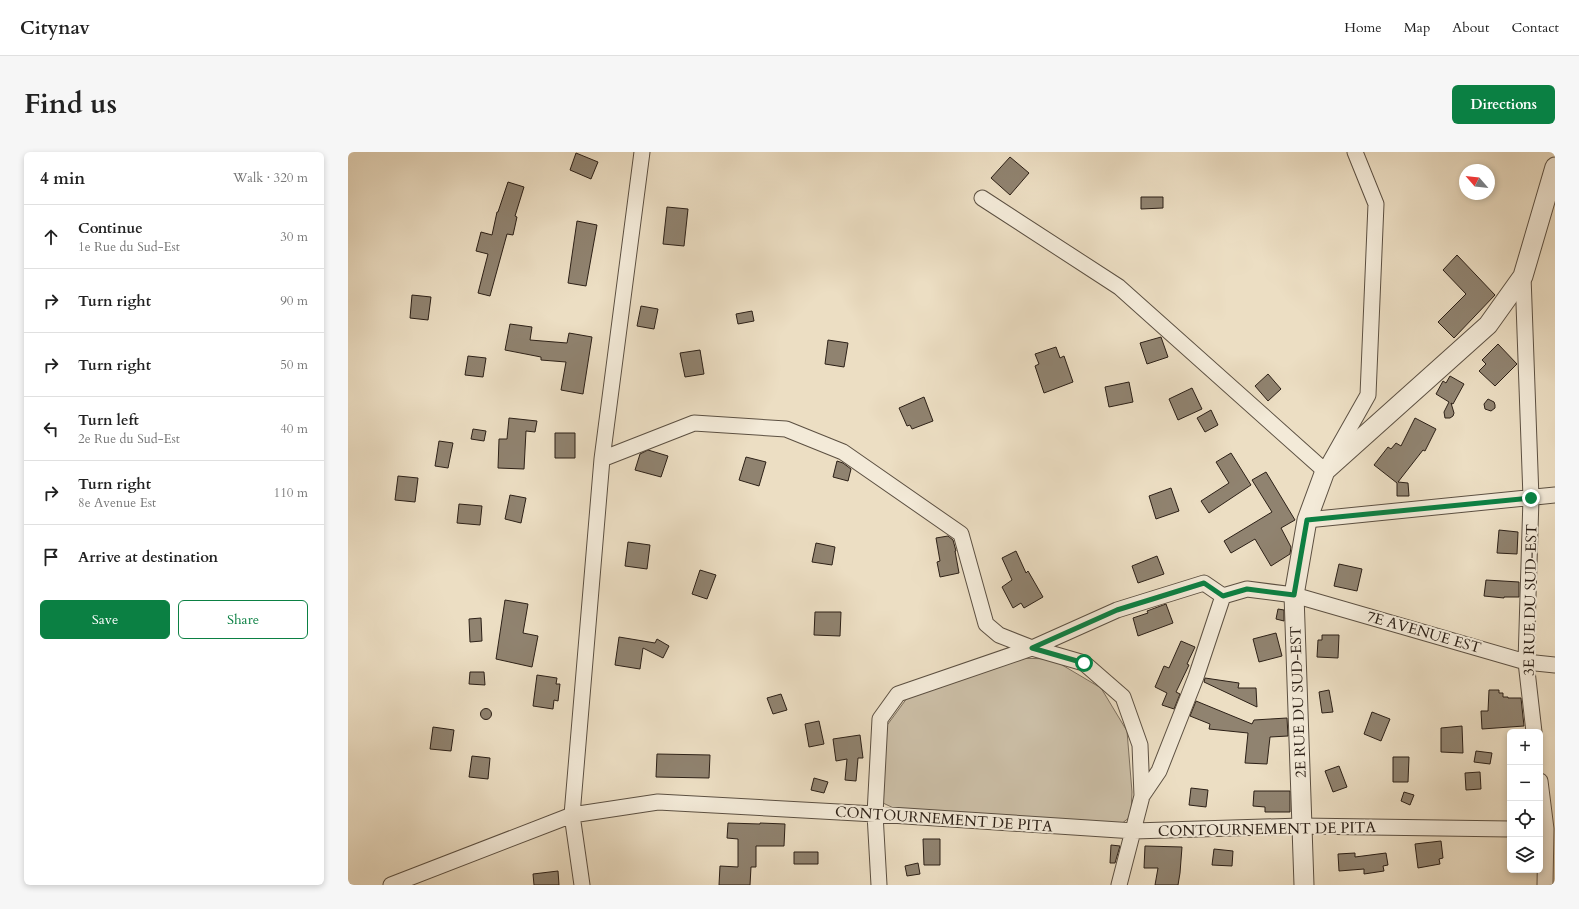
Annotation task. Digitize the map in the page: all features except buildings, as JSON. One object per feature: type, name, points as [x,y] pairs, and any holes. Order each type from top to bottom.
[{"type":"street","points":[[582,885],[572,815],[602,459],[642,152]]},
{"type":"street","points":[[1325,471],[1368,395],[1376,204],[1355,152]]},
{"type":"street","points":[[1325,471],[1488,325],[1522,276],[1555,167]]},
{"type":"street","points":[[982,198],[1119,287],[1325,471]]},
{"type":"street","name":"3E RUE DU SUD-EST","points":[[1522,276],[1531,498],[1526,662],[1534,729]]},
{"type":"street","points":[[602,459],[694,423],[786,429],[843,452],[961,534],[986,624],[999,635],[1032,648],[1084,663],[1123,697],[1140,745],[1142,796],[1119,885]]},
{"type":"street","name":"2E RUE DU SUD-EST","points":[[1304,885],[1294,595],[1307,520],[1325,471]]},
{"type":"street","points":[[1307,520],[1555,495]]},
{"type":"street","points":[[879,885],[875,814],[880,719],[898,694],[1032,648],[1117,610],[1204,583],[1223,596],[1196,678],[1159,771],[1142,796]]},
{"type":"street","name":"7E AVENUE EST","points":[[1223,596],[1247,589],[1294,595],[1526,662],[1555,665]]},
{"type":"street","points":[[1543,801],[1547,829],[1545,885]]},
{"type":"street","name":"CONTOURNEMENT DE PITA","points":[[391,885],[572,815],[658,802],[875,814],[1134,831],[1301,826],[1507,828]]},
{"type":"shaded area","points":[[1015,658],[1052,659],[1101,688],[1127,731],[1132,792],[1131,816],[1120,825],[900,811],[883,803],[885,728],[910,694]]},
{"type":"route","points":[[1084,663],[1032,648],[1117,610],[1204,583],[1223,596],[1247,589],[1294,595],[1307,520],[1531,498]]}]
